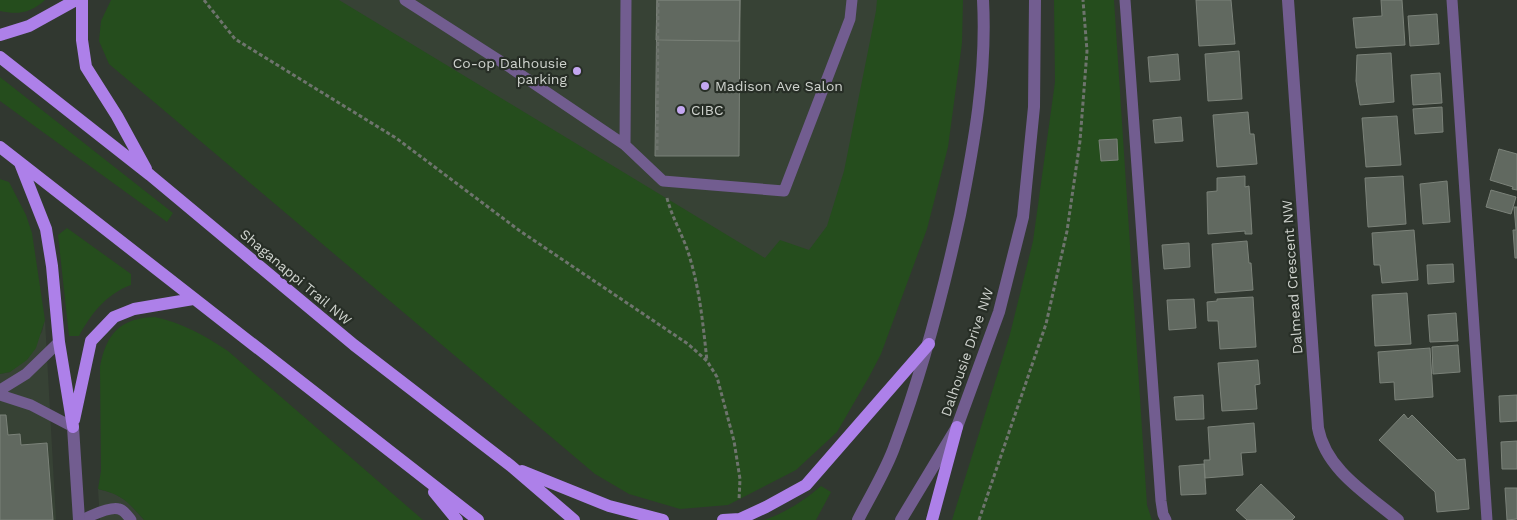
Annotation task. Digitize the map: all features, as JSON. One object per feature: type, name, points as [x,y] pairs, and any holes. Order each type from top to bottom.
[{"type":"main road","points":[[0,35],[29,26],[76,0]]},
{"type":"main road","points":[[82,0],[82,40],[86,67],[117,116],[150,175]]},
{"type":"main road","name":"Shaganappi Trail NW","points":[[0,57],[150,175],[354,345],[512,466],[574,520]]},
{"type":"main road","points":[[0,147],[478,520]]},
{"type":"main road","points":[[20,163],[46,229],[52,266],[59,342],[73,427]]},
{"type":"main road","points":[[73,427],[91,341],[114,317],[134,309],[193,299]]},
{"type":"main road","points":[[723,520],[740,518],[766,507],[806,485],[929,344]]},
{"type":"main road","points":[[932,520],[957,427]]},
{"type":"main road","points":[[512,466],[609,506],[663,520]]},
{"type":"main road","points":[[418,472],[457,520]]},
{"type":"street","points":[[858,520],[895,447],[929,344],[950,262],[967,181],[980,102],[984,23],[983,0]]},
{"type":"street","name":"Dalhousie Drive NW","points":[[901,520],[957,427],[999,312],[1023,217],[1034,106],[1035,0]]},
{"type":"street","name":"Dalmead Crescent NW","points":[[1288,0],[1320,440],[1334,465],[1398,520]]},
{"type":"street","points":[[73,427],[81,520]]},
{"type":"lane","points":[[405,0],[508,66],[625,145],[663,180],[784,191],[850,19],[852,0]]},
{"type":"lane","points":[[625,145],[626,0]]},
{"type":"lane","points":[[1125,0],[1161,501],[1166,520]]},
{"type":"lane","points":[[1452,0],[1487,520]]},
{"type":"lane","points":[[0,390],[26,374],[59,342]]},
{"type":"lane","points":[[0,395],[31,405],[73,427]]},
{"type":"lane","points":[[81,520],[114,508],[120,509],[131,520]]},
{"type":"path","points":[[204,0],[235,39],[396,138],[520,231],[688,344],[707,361],[716,377],[734,441],[740,479],[740,501]]},
{"type":"path","points":[[658,0],[657,149],[670,208],[689,253],[699,290],[707,361]]},
{"type":"path","points":[[979,520],[1046,324],[1067,230],[1080,141],[1087,51],[1083,0]]},
{"type":"shaded area","points":[[312,0],[911,0],[824,326]]},
{"type":"shaded area","points":[[45,320],[56,520],[0,520],[0,374],[10,372],[42,332]]},
{"type":"shaded area","points":[[98,489],[113,493],[127,501],[144,520],[100,520]]},
{"type":"green space","points":[[0,0],[45,0],[35,8],[13,13],[0,11]]},
{"type":"green space","points":[[111,0],[339,0],[765,258],[780,240],[809,250],[827,226],[844,171],[877,0],[963,0],[962,43],[948,147],[927,229],[881,354],[837,432],[796,470],[728,505],[680,509],[629,494],[595,474],[109,64],[99,41],[101,21]]},
{"type":"green space","points":[[1054,0],[1114,0],[1147,505],[1152,520],[952,520],[1010,334],[1033,241],[1055,82]]},
{"type":"green space","points":[[0,77],[173,213],[167,222],[0,101]]},
{"type":"green space","points":[[0,179],[9,182],[26,215],[32,233],[45,320],[36,348],[27,360],[10,372],[0,374]]},
{"type":"green space","points":[[67,228],[131,274],[131,285],[107,299],[89,320],[79,336],[69,336],[58,235]]},
{"type":"green space","points":[[155,317],[193,330],[228,351],[423,520],[144,520],[124,500],[98,489],[101,471],[100,367],[106,345],[117,330],[124,325],[143,318]]},
{"type":"green space","points":[[821,486],[831,492],[816,520],[764,520],[794,506]]},
{"type":"building","points":[[657,0],[740,0],[739,156],[655,156]]},
{"type":"building","points":[[657,0],[740,0],[739,41],[656,40]]},
{"type":"building","points":[[1196,0],[1231,0],[1235,44],[1199,46]]},
{"type":"building","points":[[1381,0],[1402,0],[1405,45],[1356,48],[1353,18],[1382,16]]},
{"type":"building","points":[[1437,14],[1439,44],[1410,46],[1408,16]]},
{"type":"building","points":[[1239,51],[1242,99],[1208,101],[1205,54]]},
{"type":"building","points":[[1391,53],[1394,102],[1360,105],[1356,81],[1357,55]]},
{"type":"building","points":[[1178,54],[1180,80],[1150,82],[1148,57]]},
{"type":"building","points":[[1440,73],[1442,103],[1413,105],[1411,75]]},
{"type":"building","points":[[1442,107],[1443,132],[1415,134],[1413,109]]},
{"type":"building","points":[[1248,112],[1250,134],[1254,134],[1257,164],[1217,167],[1213,115]]},
{"type":"building","points":[[1397,116],[1401,165],[1366,167],[1362,118]]},
{"type":"building","points":[[1181,117],[1183,141],[1155,143],[1153,120]]},
{"type":"building","points":[[1117,139],[1118,160],[1101,161],[1099,140]]},
{"type":"building","points":[[1499,149],[1517,154],[1517,190],[1490,180]]},
{"type":"building","points":[[1245,176],[1245,187],[1249,186],[1252,234],[1245,234],[1245,231],[1208,234],[1207,192],[1217,191],[1217,178]]},
{"type":"building","points":[[1403,176],[1406,224],[1368,227],[1365,178]]},
{"type":"building","points":[[1447,181],[1450,222],[1423,224],[1420,184]]},
{"type":"building","points":[[1491,190],[1516,197],[1511,214],[1486,207]]},
{"type":"building","points":[[1514,207],[1517,207],[1517,258],[1515,258],[1513,230],[1516,230]]},
{"type":"building","points":[[1414,230],[1418,280],[1382,283],[1380,265],[1374,265],[1372,233]]},
{"type":"building","points":[[1247,241],[1253,290],[1215,293],[1212,244]]},
{"type":"building","points":[[1189,243],[1190,267],[1164,269],[1162,245]]},
{"type":"building","points":[[1453,264],[1454,282],[1428,284],[1427,265]]},
{"type":"building","points":[[1407,293],[1411,344],[1375,346],[1372,295]]},
{"type":"building","points":[[1253,297],[1256,347],[1220,349],[1218,321],[1208,321],[1207,302],[1217,301],[1217,299]]},
{"type":"building","points":[[1194,299],[1196,328],[1169,330],[1167,300]]},
{"type":"building","points":[[1456,313],[1458,341],[1430,342],[1428,315]]},
{"type":"building","points":[[1458,345],[1460,372],[1433,374],[1432,347]]},
{"type":"building","points":[[1430,348],[1433,397],[1395,400],[1394,382],[1380,383],[1378,352]]},
{"type":"building","points":[[1258,360],[1260,384],[1255,385],[1257,409],[1222,411],[1218,363]]},
{"type":"building","points":[[1203,395],[1204,419],[1176,420],[1174,397]]},
{"type":"building","points":[[1517,395],[1517,421],[1500,422],[1499,396]]},
{"type":"building","points":[[1404,414],[1408,419],[1412,415],[1457,460],[1465,459],[1469,509],[1437,512],[1435,492],[1379,440]]},
{"type":"building","points":[[0,415],[6,415],[8,435],[20,434],[21,445],[47,443],[53,520],[0,520]]},
{"type":"building","points":[[1254,423],[1256,452],[1241,453],[1243,475],[1205,478],[1204,460],[1210,460],[1208,427]]},
{"type":"building","points":[[1517,441],[1517,469],[1502,469],[1501,442]]},
{"type":"building","points":[[1204,464],[1206,494],[1181,495],[1179,466]]},
{"type":"building","points":[[1261,484],[1295,517],[1292,520],[1247,520],[1236,510]]},
{"type":"building","points":[[1505,488],[1517,488],[1517,519],[1507,520]]},
{"type":"place","name":"Co-op Dalhousie parking","points":[[577,71]]},
{"type":"place","name":"Madison Ave Salon","points":[[705,86]]},
{"type":"place","name":"CIBC","points":[[681,110]]}]
